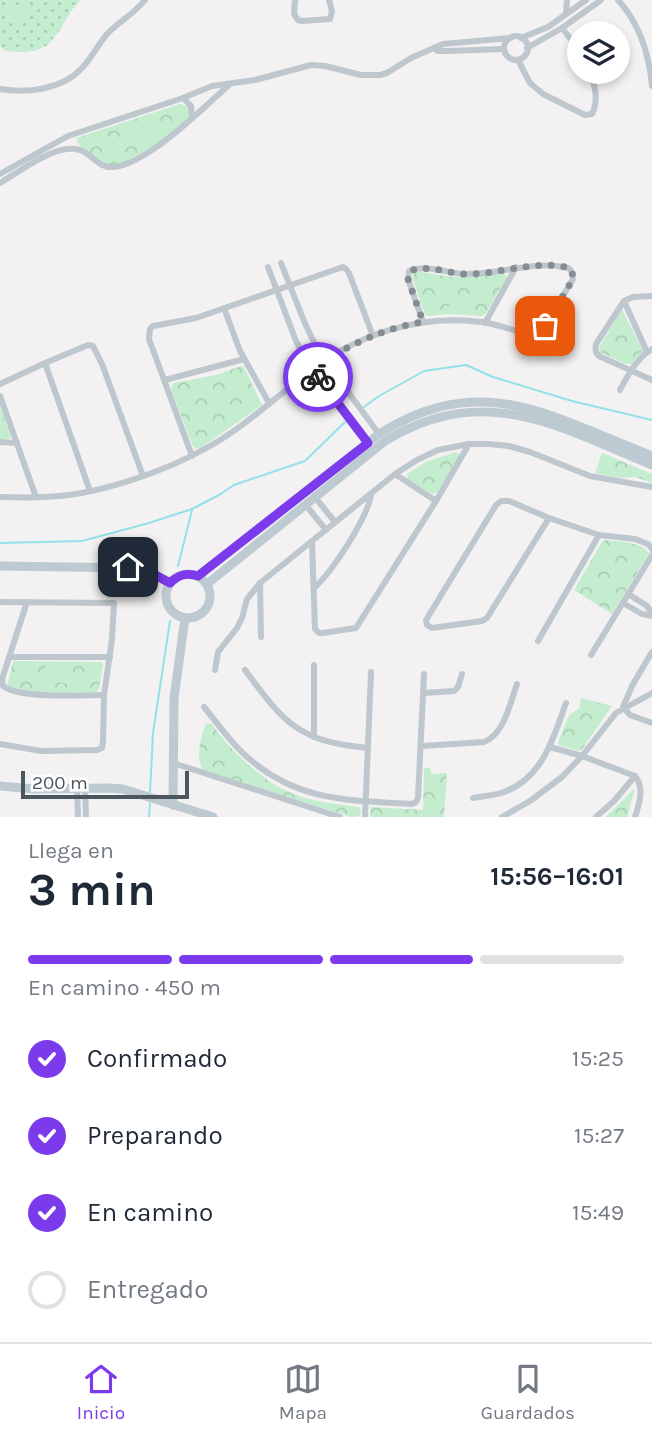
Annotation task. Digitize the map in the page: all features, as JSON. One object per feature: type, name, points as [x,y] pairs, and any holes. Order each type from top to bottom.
[{"type":"main road","points":[[206,584],[379,434],[425,411],[455,403],[495,402],[531,408],[652,466]]},
{"type":"main road","points":[[311,493],[385,441],[417,424],[439,416],[479,411],[516,415],[652,456]]},
{"type":"main road","points":[[198,576],[303,500]]},
{"type":"main road","points":[[0,566],[136,568],[170,583]]},
{"type":"main road","points":[[179,576],[198,576],[206,584],[210,595],[207,607],[198,616],[185,618],[174,613],[167,602],[170,583],[179,576]]},
{"type":"main road","points":[[173,805],[174,698],[185,618]]},
{"type":"main road","points":[[0,786],[34,789],[123,789],[213,817]]},
{"type":"street","points":[[0,89],[27,91],[69,79],[81,70],[108,33],[145,0]]},
{"type":"street","points":[[295,0],[294,14],[298,20],[330,19],[332,11],[329,0]]},
{"type":"street","points":[[566,14],[567,0]]},
{"type":"street","points":[[0,174],[68,136],[212,86],[255,80],[311,65],[325,65],[360,75],[380,75],[411,58],[448,43],[522,38],[548,27],[586,0]]},
{"type":"street","points":[[527,48],[562,28],[601,0]]},
{"type":"street","points":[[618,0],[631,17],[643,42],[652,86]]},
{"type":"street","points":[[562,28],[567,34]]},
{"type":"street","points":[[510,38],[504,48],[507,56],[518,60],[525,56],[527,48],[522,38]]},
{"type":"street","points":[[434,48],[438,51],[504,48]]},
{"type":"street","points":[[518,60],[536,88],[584,116],[592,114],[596,105],[594,84]]},
{"type":"street","points":[[0,183],[51,152],[67,148],[83,151],[102,166],[108,167],[137,158],[164,141],[230,85]]},
{"type":"street","points":[[183,98],[191,106],[192,118]]},
{"type":"street","points":[[281,263],[310,336],[324,360],[379,434]]},
{"type":"street","points":[[268,267],[296,341],[312,370],[368,443]]},
{"type":"street","points":[[485,323],[516,267]]},
{"type":"street","points":[[0,496],[36,497],[90,491],[142,476],[192,456],[229,434],[324,360],[345,348],[394,328],[444,320],[485,323],[534,334],[545,326],[573,279],[572,271],[565,267],[516,267],[463,274],[412,269],[408,279],[423,322]]},
{"type":"street","points":[[192,456],[149,339],[149,329],[153,326],[196,318],[345,268],[373,336]]},
{"type":"street","points":[[652,296],[633,297],[624,301],[596,344],[595,351],[599,356],[652,380]]},
{"type":"street","points":[[620,390],[631,370],[650,350],[624,301]]},
{"type":"street","points":[[224,308],[244,359],[269,403]]},
{"type":"street","points":[[0,384],[88,345],[95,348],[142,476]]},
{"type":"street","points":[[164,380],[244,359]]},
{"type":"street","points":[[45,363],[90,491]]},
{"type":"street","points":[[0,396],[36,497]]},
{"type":"street","points":[[0,442],[17,443]]},
{"type":"street","points":[[312,542],[314,626],[317,631],[323,633],[353,629],[359,625],[470,444]]},
{"type":"street","points":[[215,670],[218,652],[237,628],[247,598],[260,583],[396,474],[426,455],[470,444],[509,446],[590,476],[652,487]]},
{"type":"street","points":[[396,474],[436,501]]},
{"type":"street","points":[[311,493],[335,522]]},
{"type":"street","points":[[314,588],[328,573],[362,521],[371,495]]},
{"type":"street","points":[[303,500],[326,530]]},
{"type":"street","points":[[549,518],[487,618],[432,628],[427,625],[426,620],[498,503],[509,501],[599,535],[635,540],[648,544],[652,549]]},
{"type":"street","points":[[538,641],[599,535]]},
{"type":"street","points":[[591,655],[652,555]]},
{"type":"street","points":[[260,583],[261,637]]},
{"type":"street","points":[[628,594],[647,606],[652,615]]},
{"type":"street","points":[[0,602],[114,603],[104,695],[103,745],[99,750],[41,751],[0,744]]},
{"type":"street","points":[[27,602],[2,680],[3,686],[8,690],[55,695],[104,695]]},
{"type":"street","points":[[623,603],[642,614],[652,615]]},
{"type":"street","points":[[623,707],[652,652]]},
{"type":"street","points":[[10,657],[110,657]]},
{"type":"street","points":[[314,665],[314,737]]},
{"type":"street","points":[[245,670],[267,701],[298,729],[334,744],[368,748]]},
{"type":"street","points":[[365,817],[371,672]]},
{"type":"street","points":[[204,707],[238,748],[270,774],[300,790],[337,799],[412,804],[418,798],[424,674]]},
{"type":"street","points":[[424,693],[454,691],[462,674]]},
{"type":"street","points":[[422,746],[489,740],[499,730],[517,684]]},
{"type":"street","points":[[502,817],[547,790],[582,756],[623,707],[652,693]]},
{"type":"street","points":[[473,798],[500,794],[524,781],[536,770],[550,747],[566,703]]},
{"type":"street","points":[[623,707],[630,715],[652,723]]},
{"type":"street","points":[[550,747],[582,756],[637,778],[647,777]]},
{"type":"street","points":[[173,764],[340,817]]},
{"type":"street","points":[[596,817],[637,778]]},
{"type":"street","points":[[635,817],[641,796],[637,778]]},
{"type":"street","points":[[78,817],[81,789]]},
{"type":"street","points":[[81,789],[86,817]]},
{"type":"green space","points":[[0,0],[81,0],[48,45],[34,51],[19,52],[6,51],[0,47]]},
{"type":"green space","points":[[12,5],[28,5],[32,9],[31,13],[25,19],[12,18],[7,10]]},
{"type":"green space","points":[[180,104],[187,106],[188,120],[156,145],[123,163],[106,165],[80,147],[76,138]]},
{"type":"green space","points":[[156,124],[162,133],[145,145],[138,135]]},
{"type":"green space","points":[[415,271],[452,277],[503,273],[507,277],[482,316],[429,316],[425,315],[412,277]]},
{"type":"green space","points":[[449,295],[474,295],[474,309],[450,310]]},
{"type":"green space","points":[[622,309],[643,351],[632,364],[601,353],[599,348]]},
{"type":"green space","points":[[244,367],[262,405],[199,449],[193,447],[171,389],[173,383],[216,375]]},
{"type":"green space","points":[[0,406],[11,437],[9,439],[0,439]]},
{"type":"green space","points":[[456,452],[460,455],[437,493],[432,494],[408,480],[407,474],[426,462]]},
{"type":"green space","points":[[602,453],[652,474],[652,483],[636,477],[620,478],[595,473]]},
{"type":"green space","points":[[606,540],[635,544],[649,553],[612,614],[574,590],[602,542]]},
{"type":"green space","points":[[15,661],[101,662],[103,664],[99,689],[96,692],[38,693],[7,686]]},
{"type":"green space","points":[[46,665],[71,670],[68,684],[43,679]]},
{"type":"green space","points":[[581,698],[612,706],[579,751],[558,743],[569,715],[579,709]]},
{"type":"green space","points":[[206,723],[212,724],[246,763],[279,787],[315,800],[359,807],[360,816],[351,817],[203,770],[199,753]]},
{"type":"green space","points":[[424,768],[430,768],[431,774],[447,773],[444,817],[370,817],[371,807],[423,810]]},
{"type":"green space","points":[[635,788],[627,817],[606,817]]},
{"type":"waterway","points":[[364,407],[424,371],[466,365],[493,377],[572,401],[652,420]]},
{"type":"waterway","points":[[0,543],[82,541],[192,509],[234,485],[305,461],[345,422]]},
{"type":"waterway","points":[[178,566],[192,510]]},
{"type":"waterway","points":[[150,792],[153,733],[170,621]]},
{"type":"waterway","points":[[149,817],[150,803]]},
{"type":"way so far","points":[[318,377],[312,370],[345,348],[394,328],[423,322],[408,279],[412,269],[475,274],[516,267],[569,268],[573,279],[545,326]]},
{"type":"route","points":[[128,567],[148,571],[167,583],[186,574],[198,576],[368,443],[318,377]]}]
